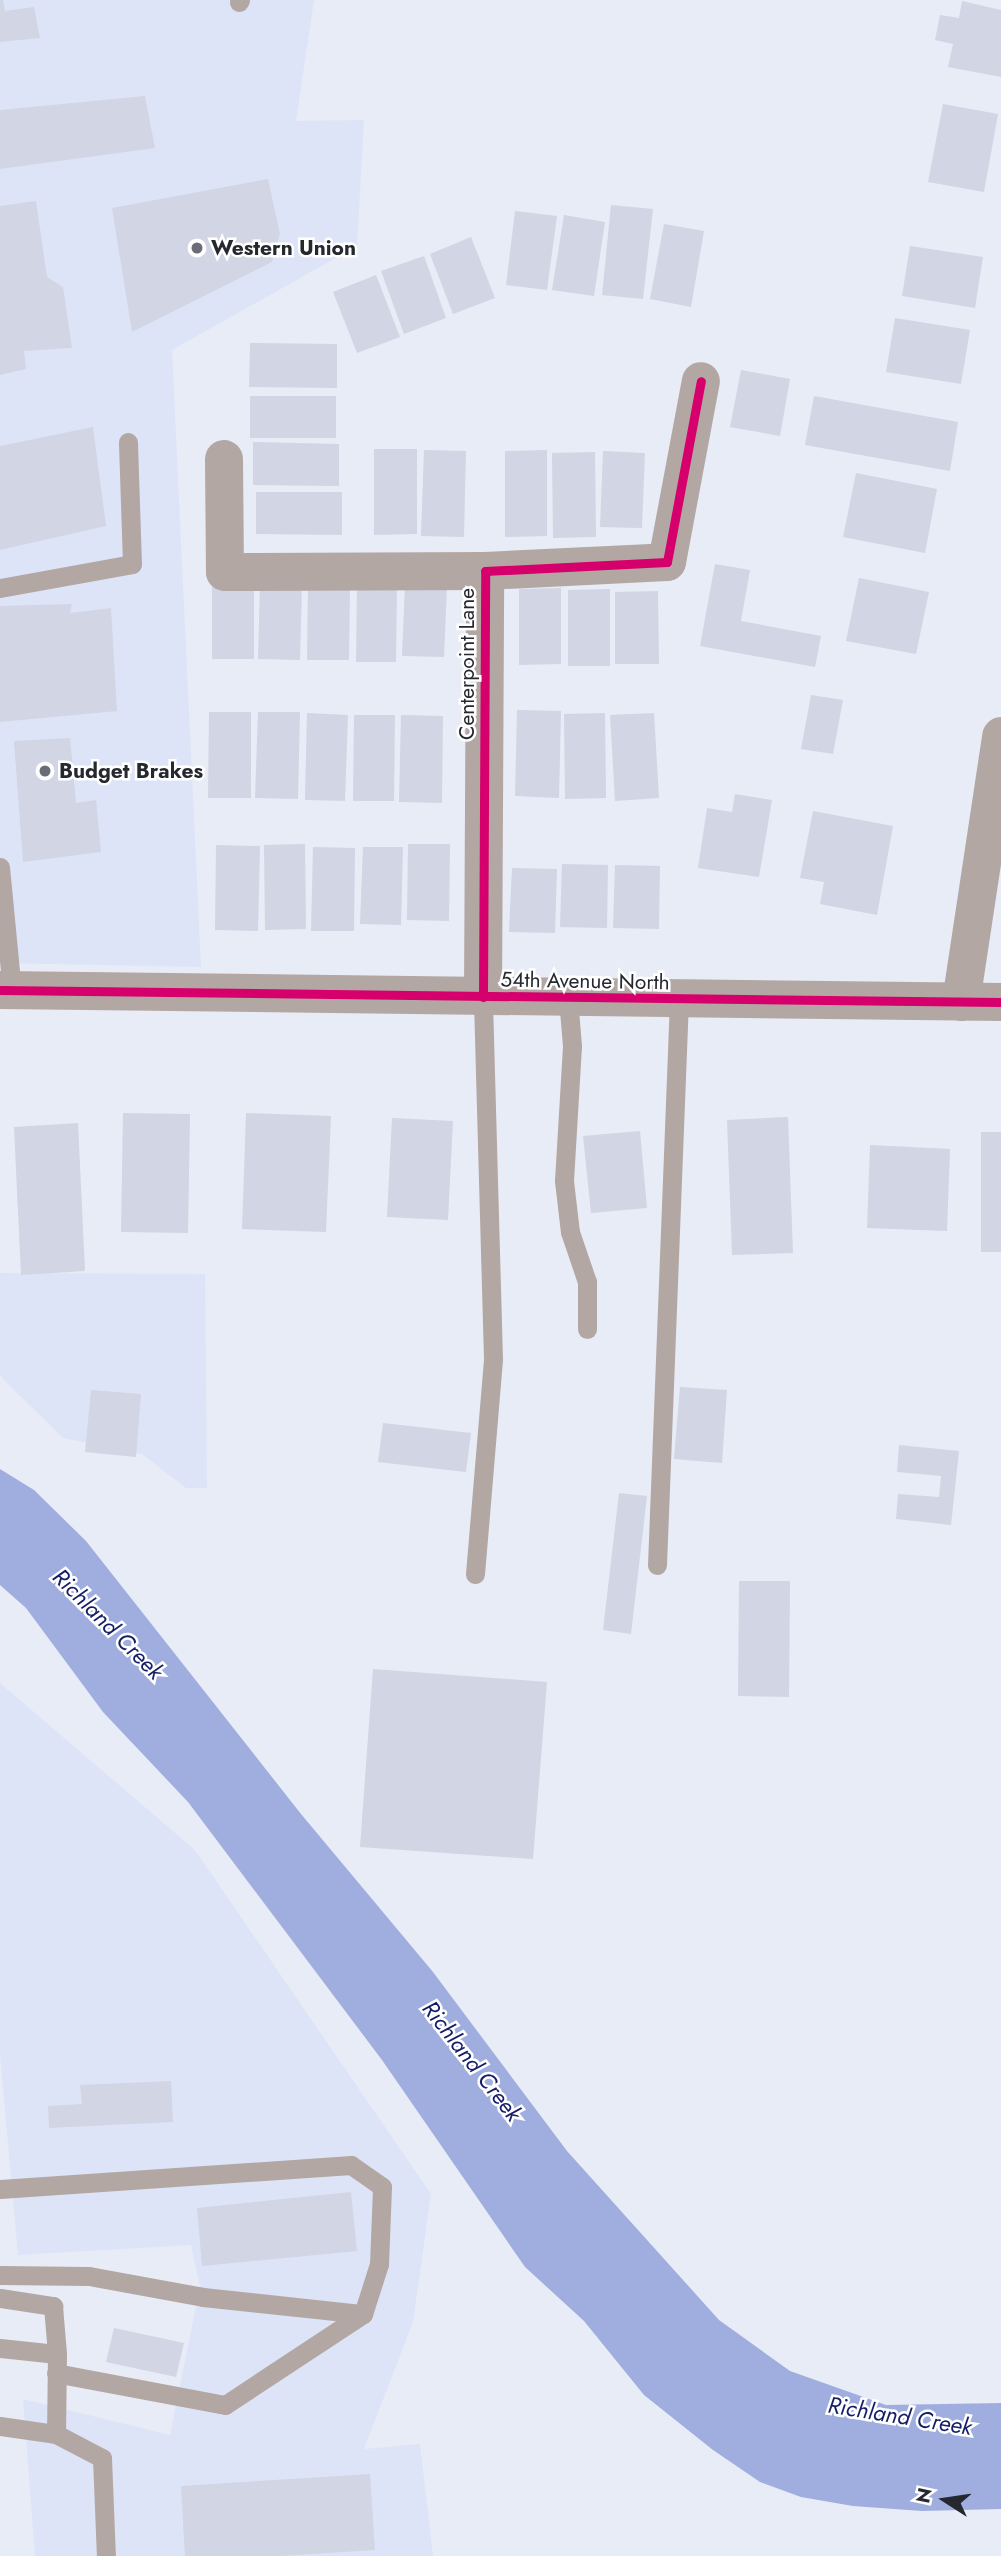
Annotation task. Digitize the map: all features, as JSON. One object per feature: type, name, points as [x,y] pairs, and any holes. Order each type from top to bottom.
[{"type":"street","name":"Centerpoint Lane","points":[[224,459],[225,572],[485,572],[667,562],[701,381]]},
{"type":"street","name":"Centerpoint Lane","points":[[483,997],[485,572]]},
{"type":"street","points":[[961,1002],[1001,736]]},
{"type":"street","name":"54th Avenue North","points":[[6,990],[1001,1002]]},
{"type":"lane","points":[[0,587],[132,564],[128,442]]},
{"type":"lane","points":[[0,867],[6,990]]},
{"type":"lane","points":[[475,1574],[493,1359],[483,997]]},
{"type":"lane","points":[[568,998],[572,1046],[564,1181],[570,1232],[587,1282],[587,1329]]},
{"type":"lane","points":[[657,1565],[679,999]]},
{"type":"lane","points":[[0,2189],[351,2165],[382,2187],[379,2264],[363,2314],[225,2405],[0,2348]]},
{"type":"lane","points":[[0,2275],[89,2276],[203,2297],[363,2314]]},
{"type":"lane","points":[[0,2298],[53,2306],[56,2434]]},
{"type":"lane","points":[[0,2426],[56,2434],[102,2458],[106,2556]]},
{"type":"shaded area","points":[[0,0],[314,0],[296,121],[364,120],[357,246],[172,350],[201,967],[0,963]]},
{"type":"shaded area","points":[[0,1273],[205,1274],[207,1488],[186,1488],[142,1454],[63,1438],[9,1385],[0,1375]]},
{"type":"shaded area","points":[[0,1683],[195,1850],[431,2194],[413,2322],[364,2449],[420,2444],[433,2556],[35,2556],[23,2399],[170,2435],[200,2287],[191,2245],[18,2255],[0,2055]]},
{"type":"water","name":"Richland Creek","points":[[0,1469],[34,1490],[86,1541],[301,1814],[433,1972],[567,2151],[719,2320],[790,2371],[886,2405],[1001,2403],[1001,2509],[922,2511],[853,2506],[801,2497],[760,2482],[713,2450],[644,2395],[584,2321],[525,2267],[382,2060],[188,1802],[103,1712],[26,1608],[0,1585]]},
{"type":"building","points":[[0,0],[3,0],[5,11],[34,7],[40,38],[0,42]]},
{"type":"building","points":[[962,1],[1001,10],[1001,77],[948,67],[953,44],[935,40],[940,15],[959,18]]},
{"type":"building","points":[[145,96],[155,148],[0,169],[0,110]]},
{"type":"building","points":[[943,104],[998,114],[984,192],[928,182]]},
{"type":"building","name":"Western Union","points":[[268,179],[280,234],[272,262],[132,332],[112,208]]},
{"type":"building","points":[[36,201],[47,277],[63,287],[72,348],[24,351],[26,369],[0,375],[0,206]]},
{"type":"building","points":[[611,205],[653,209],[643,299],[602,295]]},
{"type":"building","points":[[515,211],[557,216],[547,290],[506,285]]},
{"type":"building","points":[[564,215],[605,222],[594,296],[552,290]]},
{"type":"building","points":[[664,224],[704,231],[691,307],[650,299]]},
{"type":"building","points":[[471,237],[495,298],[453,314],[430,254]]},
{"type":"building","points":[[910,246],[983,257],[975,308],[902,296]]},
{"type":"building","points":[[424,256],[446,318],[404,334],[381,271]]},
{"type":"building","points":[[376,275],[400,337],[357,353],[333,292]]},
{"type":"building","points":[[895,318],[970,330],[961,384],[886,372]]},
{"type":"building","points":[[250,343],[337,344],[337,388],[249,387]]},
{"type":"building","points":[[741,370],[790,379],[780,436],[730,427]]},
{"type":"building","points":[[250,396],[336,396],[336,438],[250,438]]},
{"type":"building","points":[[814,396],[958,422],[950,471],[805,445]]},
{"type":"building","points":[[93,427],[106,526],[0,550],[0,446]]},
{"type":"building","points":[[253,442],[339,444],[339,486],[253,485]]},
{"type":"building","points":[[374,449],[417,449],[417,534],[374,535]]},
{"type":"building","points":[[424,450],[466,451],[464,537],[421,536]]},
{"type":"building","points":[[547,450],[547,536],[505,537],[505,451]]},
{"type":"building","points":[[603,451],[645,453],[642,528],[600,527]]},
{"type":"building","points":[[595,452],[596,537],[553,538],[552,453]]},
{"type":"building","points":[[856,473],[937,489],[925,553],[843,537]]},
{"type":"building","points":[[256,492],[342,492],[342,535],[256,534]]},
{"type":"building","points":[[715,564],[750,570],[741,621],[821,636],[815,667],[700,646]]},
{"type":"building","points":[[859,578],[929,592],[916,654],[846,641]]},
{"type":"building","points":[[212,582],[254,582],[254,659],[212,659]]},
{"type":"building","points":[[260,583],[302,583],[300,660],[258,659]]},
{"type":"building","points":[[308,583],[350,584],[349,660],[307,660]]},
{"type":"building","points":[[357,584],[397,585],[396,662],[356,662]]},
{"type":"building","points":[[405,585],[447,586],[444,657],[402,656]]},
{"type":"building","points":[[561,588],[561,664],[519,665],[519,589]]},
{"type":"building","points":[[610,589],[610,666],[568,666],[568,590]]},
{"type":"building","points":[[658,591],[659,664],[615,664],[615,592]]},
{"type":"building","points":[[72,604],[70,613],[111,608],[117,711],[0,722],[0,606]]},
{"type":"building","points":[[811,695],[843,700],[833,754],[801,749]]},
{"type":"building","points":[[517,710],[561,711],[559,798],[515,796]]},
{"type":"building","points":[[209,712],[251,712],[251,798],[208,798]]},
{"type":"building","points":[[258,712],[300,712],[298,799],[255,798]]},
{"type":"building","points":[[307,713],[348,715],[345,801],[305,800]]},
{"type":"building","points":[[605,713],[606,798],[565,799],[564,714]]},
{"type":"building","points":[[654,713],[659,798],[615,801],[610,715]]},
{"type":"building","points":[[354,715],[395,715],[394,801],[353,801]]},
{"type":"building","points":[[401,715],[443,716],[442,803],[399,802]]},
{"type":"building","name":"Budget Brakes","points":[[70,738],[76,803],[96,800],[101,852],[23,862],[14,741]]},
{"type":"building","points":[[735,794],[772,800],[759,877],[698,868],[707,808],[732,812]]},
{"type":"building","points":[[813,811],[893,826],[877,915],[820,904],[824,882],[800,878]]},
{"type":"building","points":[[305,844],[306,929],[265,930],[264,845]]},
{"type":"building","points":[[408,844],[450,844],[449,921],[407,920]]},
{"type":"building","points":[[216,845],[260,846],[258,931],[215,930]]},
{"type":"building","points":[[313,847],[355,848],[354,931],[311,931]]},
{"type":"building","points":[[363,847],[403,847],[401,925],[360,924]]},
{"type":"building","points":[[562,864],[608,865],[607,928],[560,927]]},
{"type":"building","points":[[615,865],[660,866],[659,929],[613,928]]},
{"type":"building","points":[[512,868],[557,869],[555,933],[509,932]]},
{"type":"building","points":[[123,1113],[190,1114],[188,1233],[121,1232]]},
{"type":"building","points":[[246,1113],[331,1116],[326,1232],[242,1229]]},
{"type":"building","points":[[788,1117],[793,1253],[732,1255],[727,1120]]},
{"type":"building","points":[[392,1118],[453,1121],[448,1220],[387,1217]]},
{"type":"building","points":[[78,1123],[85,1271],[21,1275],[14,1127]]},
{"type":"building","points":[[640,1131],[647,1208],[591,1213],[583,1136]]},
{"type":"building","points":[[981,1132],[1001,1132],[1001,1252],[981,1252]]},
{"type":"building","points":[[870,1145],[950,1149],[947,1231],[867,1228]]},
{"type":"building","points":[[680,1387],[727,1390],[722,1463],[674,1459]]},
{"type":"building","points":[[91,1390],[141,1394],[136,1457],[85,1452]]},
{"type":"building","points":[[383,1423],[471,1433],[466,1472],[378,1462]]},
{"type":"building","points":[[899,1445],[959,1451],[951,1525],[896,1519],[898,1494],[939,1497],[941,1476],[897,1472]]},
{"type":"building","points":[[619,1493],[647,1496],[631,1634],[603,1630]]},
{"type":"building","points":[[739,1581],[790,1581],[789,1697],[738,1696]]},
{"type":"building","points":[[373,1669],[547,1682],[533,1859],[360,1847]]},
{"type":"building","points":[[171,2081],[173,2122],[49,2128],[48,2106],[82,2104],[80,2085]]},
{"type":"building","points":[[351,2192],[357,2251],[202,2266],[197,2208]]},
{"type":"building","points":[[114,2328],[184,2343],[176,2377],[106,2362]]},
{"type":"building","points":[[370,2474],[375,2550],[281,2556],[185,2556],[181,2486]]},
{"type":"cycle path","points":[[483,997],[485,571],[667,562],[701,381]]},
{"type":"cycle path","points":[[0,990],[1001,1002]]},
{"type":"place","name":"Western Union","points":[[197,248]]},
{"type":"place","name":"Budget Brakes","points":[[45,771]]}]
